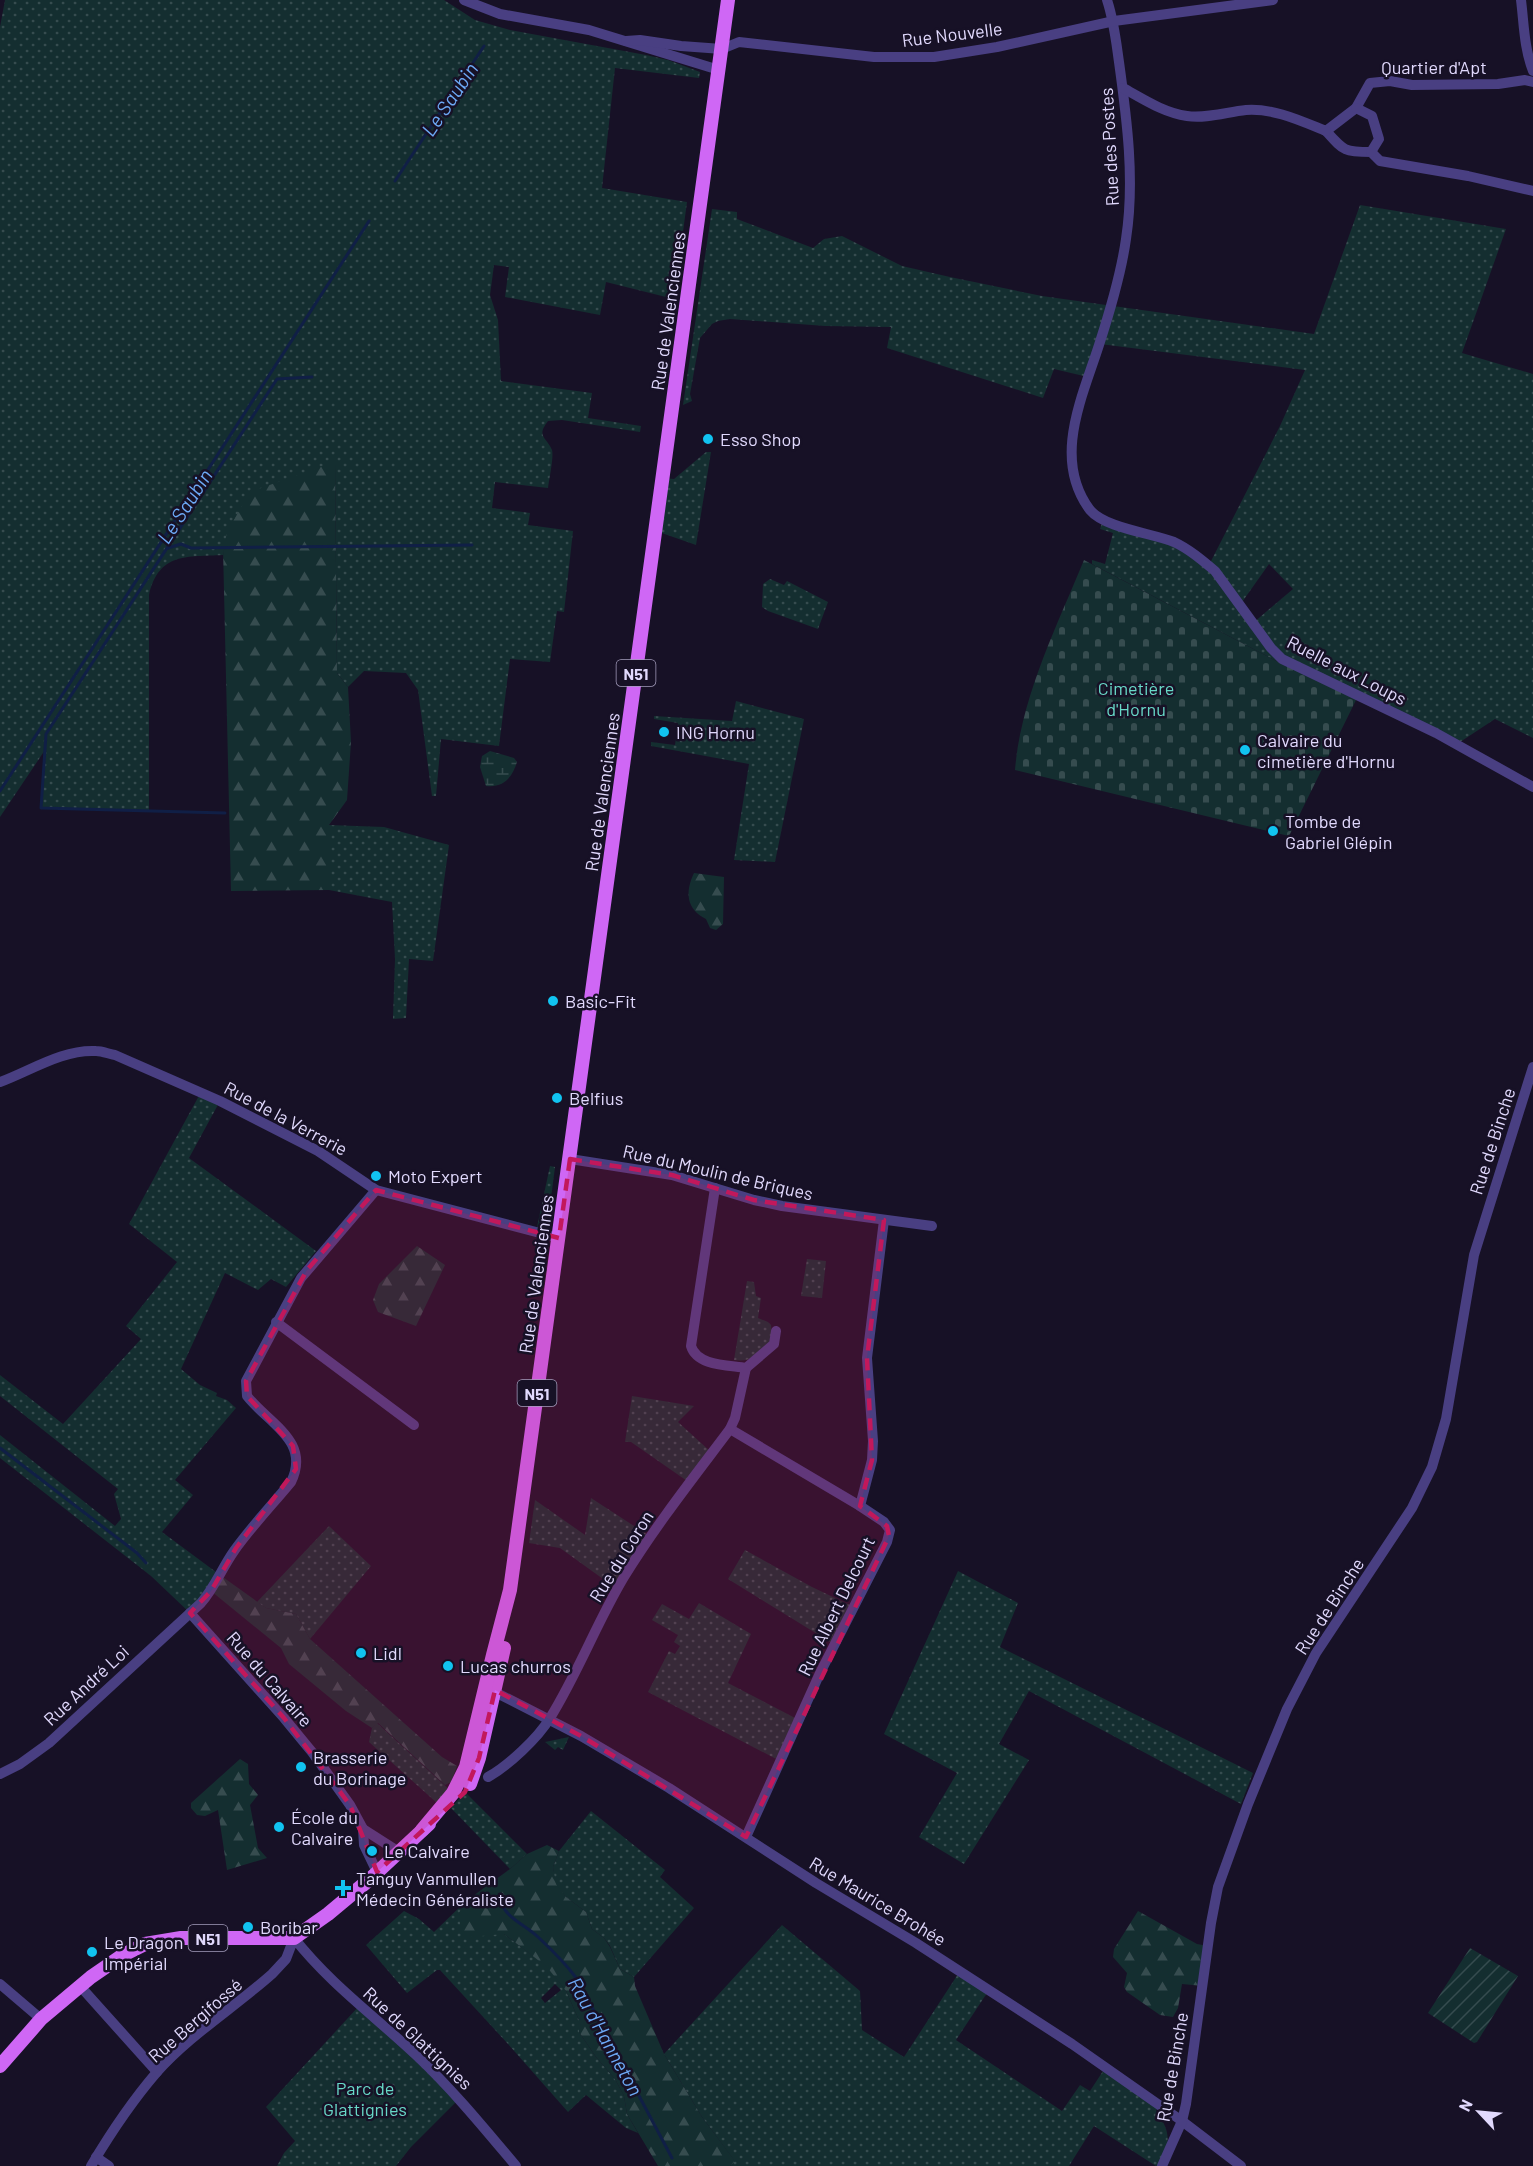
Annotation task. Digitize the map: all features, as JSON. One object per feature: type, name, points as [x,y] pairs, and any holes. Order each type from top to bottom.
[{"type":"main road","name":"Rue de Valenciennes","points":[[399,1852],[456,1796],[490,1689],[510,1590],[728,0]]},
{"type":"main road","name":"N51","points":[[0,2066],[41,2019],[80,1986],[112,1962],[145,1944],[181,1938],[294,1938],[328,1914],[399,1852]]},
{"type":"street","points":[[464,0],[500,14],[588,30],[719,70]]},
{"type":"street","name":"Rue des Postes","points":[[1104,326],[1118,279],[1126,239],[1130,168],[1114,21],[1107,0]]},
{"type":"street","name":"Rue Nouvelle","points":[[626,41],[640,40],[722,49],[739,42],[874,57],[933,57],[998,47],[1114,21],[1273,0]]},
{"type":"street","points":[[1514,83],[1525,75],[1531,66],[1521,0]]},
{"type":"street","name":"Quartier d'Apt","points":[[1326,131],[1356,108],[1370,83],[1390,81],[1412,85],[1514,83],[1525,80],[1533,82]]},
{"type":"street","points":[[1123,88],[1166,110],[1187,116],[1257,110],[1274,112],[1326,131],[1338,144],[1350,152],[1371,152],[1380,161],[1468,176],[1533,191]]},
{"type":"street","points":[[1356,108],[1372,116],[1379,139],[1371,152]]},
{"type":"street","name":"Ruelle aux Loups","points":[[1104,326],[1071,440],[1071,457],[1077,485],[1083,498],[1097,517],[1176,543],[1203,560],[1215,571],[1271,648],[1282,659],[1436,733],[1533,787]]},
{"type":"street","name":"Rue de la Verrerie","points":[[0,1082],[60,1057],[79,1052],[96,1051],[115,1055],[220,1101],[318,1151],[376,1190],[559,1238]]},
{"type":"street","name":"Rue de Binche","points":[[1162,2166],[1182,2121],[1201,2005],[1210,1923],[1218,1887],[1248,1804],[1287,1709],[1316,1653],[1412,1508],[1432,1467],[1446,1419],[1474,1255],[1533,1067]]},
{"type":"street","name":"Rue du Moulin de Briques","points":[[570,1159],[672,1175],[754,1200],[782,1206],[932,1226]]},
{"type":"street","points":[[715,1188],[691,1346],[694,1354],[704,1360],[746,1368],[774,1344],[776,1331]]},
{"type":"street","name":"Rue André Loi","points":[[0,1774],[20,1764],[49,1743],[190,1613],[211,1591],[224,1565],[236,1548],[291,1482],[296,1469],[297,1454],[289,1440],[247,1396],[246,1381],[301,1278],[376,1190]]},
{"type":"street","points":[[860,1506],[872,1460],[873,1441],[867,1358],[884,1220]]},
{"type":"street","points":[[276,1322],[414,1425]]},
{"type":"street","name":"Rue du Coron","points":[[549,1720],[611,1601],[639,1553],[730,1429],[735,1418],[746,1368]]},
{"type":"street","name":"Rue Albert Delcourt","points":[[730,1429],[860,1506],[890,1530],[887,1542],[820,1673],[746,1837]]},
{"type":"street","name":"Rue du Calvaire","points":[[190,1613],[312,1752],[350,1805],[363,1829],[364,1845],[377,1872]]},
{"type":"street","name":"Rue Maurice Brohée","points":[[490,1689],[669,1788],[1037,2021],[1182,2121],[1241,2166]]},
{"type":"street","points":[[488,1777],[507,1763],[549,1720]]},
{"type":"street","name":"Rue du Calvaire","points":[[363,1829],[399,1852]]},
{"type":"street","name":"Rue Bergifossé","points":[[94,2162],[130,2107],[157,2072],[177,2052],[272,1974],[286,1959],[294,1938]]},
{"type":"street","name":"Rue de Glattignies","points":[[294,1938],[339,1987],[417,2056],[460,2098],[516,2166]]},
{"type":"street","points":[[0,1984],[41,2019]]},
{"type":"street","points":[[80,1986],[157,2072]]},
{"type":"street","points":[[94,2162],[109,2166]]},
{"type":"highlighted area","points":[[570,1159],[672,1175],[754,1200],[884,1220],[867,1358],[872,1460],[860,1506],[887,1526],[889,1536],[746,1837],[581,1736],[495,1690],[479,1758],[465,1792],[377,1872],[350,1805],[284,1718],[190,1613],[211,1591],[236,1548],[296,1469],[293,1446],[247,1396],[246,1381],[307,1270],[376,1190],[559,1238]]},
{"type":"green space","points":[[5,0],[444,0],[475,20],[510,30],[646,55],[668,60],[700,72],[699,78],[615,68],[602,188],[687,202],[674,299],[606,282],[600,315],[505,297],[509,267],[494,265],[490,295],[498,320],[501,381],[592,393],[588,418],[641,426],[640,432],[562,420],[548,421],[542,434],[552,450],[548,488],[495,482],[492,508],[530,513],[528,525],[573,531],[564,612],[557,611],[550,662],[510,659],[499,746],[441,739],[436,796],[432,796],[418,690],[406,673],[364,671],[348,687],[337,673],[335,463],[223,548],[223,555],[186,557],[176,560],[167,564],[154,581],[149,595],[149,811],[41,808],[45,750],[0,817],[0,27]]},
{"type":"green space","points":[[1360,205],[1506,229],[1462,353],[1533,374],[1533,738],[1495,719],[1457,744],[1284,665],[1092,564],[1092,560],[1105,564],[1113,533],[1100,529],[1103,520],[1161,538],[1209,565],[1280,426],[1305,370],[1100,344],[1088,377],[1054,369],[1043,398],[887,348],[891,327],[825,326],[730,319],[712,324],[700,338],[690,394],[692,401],[683,405],[712,209],[737,212],[737,219],[813,248],[824,239],[842,236],[902,266],[950,277],[1042,296],[1314,334]],"holes":[[[1269,564],[1293,589],[1253,623],[1240,605]]]},
{"type":"green space","points":[[706,452],[711,452],[696,545],[656,531],[663,478],[674,479]]},
{"type":"green space","points":[[335,462],[337,673],[348,687],[351,742],[347,800],[329,825],[329,890],[231,891],[223,548],[228,530],[250,492]]},
{"type":"green space","name":"Cimetière d'Hornu","points":[[1084,560],[1280,663],[1358,696],[1289,836],[1015,770],[1032,689]]},
{"type":"green space","points":[[770,579],[784,585],[787,581],[828,602],[818,629],[762,607],[763,584]]},
{"type":"green space","points":[[736,701],[804,719],[775,862],[734,860],[749,764],[651,746],[651,742],[675,745],[678,723],[654,719],[654,716],[732,721]]},
{"type":"green space","points":[[490,751],[514,758],[517,762],[506,781],[502,784],[486,786],[480,767],[482,756]]},
{"type":"green space","points":[[329,825],[384,827],[449,845],[433,961],[409,959],[406,1018],[393,1019],[395,959],[392,902],[329,890]]},
{"type":"green space","points":[[694,873],[724,877],[723,924],[716,930],[710,928],[706,919],[699,915],[691,905],[689,887]]},
{"type":"green space","points":[[201,1092],[220,1101],[189,1158],[316,1251],[286,1287],[271,1279],[258,1290],[225,1273],[181,1369],[200,1385],[217,1393],[216,1396],[227,1400],[236,1408],[175,1480],[193,1495],[162,1532],[220,1575],[190,1613],[151,1576],[0,1458],[0,1435],[115,1526],[121,1519],[114,1494],[118,1489],[0,1396],[0,1375],[63,1424],[141,1339],[126,1326],[177,1262],[129,1224]]},
{"type":"green space","points":[[550,1166],[555,1167],[547,1229],[537,1227]]},
{"type":"green space","points":[[417,1246],[445,1265],[416,1326],[378,1312],[373,1300],[379,1284]]},
{"type":"green space","points":[[807,1259],[826,1261],[822,1298],[801,1296]]},
{"type":"green space","points":[[747,1281],[754,1282],[756,1296],[761,1298],[758,1318],[771,1325],[772,1340],[751,1358],[734,1360]]},
{"type":"green space","points":[[632,1396],[694,1406],[678,1422],[712,1453],[690,1483],[631,1442],[625,1442]]},
{"type":"green space","points":[[591,1498],[651,1537],[617,1589],[560,1548],[529,1543],[535,1500],[585,1535]]},
{"type":"green space","points":[[329,1526],[371,1566],[310,1639],[296,1614],[266,1608],[257,1602]]},
{"type":"green space","points":[[745,1550],[854,1607],[835,1645],[728,1579]]},
{"type":"green space","points":[[958,1571],[1018,1603],[1000,1647],[1253,1773],[1241,1804],[1029,1691],[999,1744],[1029,1760],[964,1864],[919,1837],[957,1773],[884,1734]]},
{"type":"green space","points":[[220,1575],[266,1608],[296,1614],[310,1639],[442,1757],[457,1766],[451,1782],[445,1785],[378,1723],[372,1728],[346,1711],[289,1664],[281,1648],[211,1591]]},
{"type":"green space","points":[[699,1603],[751,1634],[728,1683],[799,1720],[780,1761],[648,1692],[669,1651],[675,1654],[680,1646],[674,1642],[678,1635],[652,1620],[662,1604],[689,1619]]},
{"type":"green space","points":[[377,1723],[453,1793],[437,1803],[369,1742],[372,1728]]},
{"type":"green space","points":[[569,1737],[563,1750],[558,1747],[555,1750],[545,1742]]},
{"type":"green space","points":[[240,1759],[248,1764],[249,1784],[258,1795],[250,1805],[258,1848],[267,1858],[227,1870],[218,1810],[205,1816],[197,1815],[191,1808],[191,1803]]},
{"type":"green space","points":[[465,1792],[527,1854],[510,1869],[451,1808]]},
{"type":"green space","points":[[591,1811],[665,1870],[660,1877],[694,1908],[634,1977],[620,1969],[610,1946],[592,1929],[586,1912],[566,1897],[555,1884],[553,1867],[559,1851]]},
{"type":"green space","points":[[547,1845],[559,1851],[553,1867],[556,1884],[566,1897],[586,1912],[592,1929],[604,1938],[620,1969],[634,1977],[635,1986],[664,2054],[702,2117],[735,2161],[730,2166],[658,2166],[627,2114],[624,2096],[615,2079],[579,2032],[579,2020],[566,1991],[547,1967],[504,1934],[470,1937],[465,1933],[460,1924],[459,1913],[466,1901],[527,1854]]},
{"type":"green space","points":[[466,1901],[459,1914],[494,1934],[504,1934],[548,1967],[566,1991],[579,2020],[579,2032],[615,2079],[624,2096],[627,2114],[638,2133],[626,2128],[586,2095],[568,2112],[440,1970],[407,1993],[366,1945],[404,1911],[419,1919],[434,1932]],"holes":[[[555,1984],[561,1990],[545,2003],[541,1998]]]},
{"type":"green space","points":[[1138,1911],[1197,1944],[1208,1946],[1203,1986],[1182,1984],[1178,2008],[1173,2017],[1160,2015],[1127,1992],[1124,1987],[1127,1973],[1113,1957],[1114,1949]]},
{"type":"green space","points":[[782,1925],[860,1991],[862,2030],[904,2057],[960,1971],[989,1990],[956,2040],[1062,2111],[1080,2085],[1090,2091],[1105,2068],[1159,2106],[1156,2111],[1165,2125],[1168,2137],[1162,2166],[1156,2166],[1094,2126],[1069,2166],[730,2166],[734,2160],[702,2117],[664,2054]]},
{"type":"green space","points":[[1470,1948],[1518,1976],[1477,2042],[1474,2043],[1428,2013]]},
{"type":"green space","name":"Parc de Glattignies","points":[[359,2006],[460,2098],[411,2147],[396,2166],[277,2166],[284,2153],[295,2141],[266,2107]]},
{"type":"waterway","name":"Le Saubin","points":[[395,181],[484,46]]},
{"type":"waterway","name":"Le Saubin","points":[[0,791],[369,221]]},
{"type":"waterway","points":[[225,813],[41,808],[46,734],[277,379],[312,377]]},
{"type":"waterway","points":[[168,548],[181,544],[191,548],[472,545]]},
{"type":"waterway","points":[[0,1448],[137,1553],[146,1563]]},
{"type":"waterway","name":"Rau d'Hanneton","points":[[500,1901],[507,1912],[533,1932],[577,1979],[672,2158]]},
{"type":"place","name":"Esso Shop","points":[[708,439]]},
{"type":"place","name":"ING Hornu","points":[[664,732]]},
{"type":"place","name":"Calvaire du cimetière d'Hornu","points":[[1245,750]]},
{"type":"place","name":"Tombe de Gabriel Glépin","points":[[1273,831]]},
{"type":"place","name":"Basic-Fit","points":[[553,1001]]},
{"type":"place","name":"Belfius","points":[[557,1098]]},
{"type":"place","name":"Moto Expert","points":[[376,1176]]},
{"type":"place","name":"Lidl","points":[[361,1653]]},
{"type":"place","name":"Lucas churros","points":[[448,1666]]},
{"type":"place","name":"Brasserie du Borinage","points":[[301,1767]]},
{"type":"place","name":"École du Calvaire","points":[[279,1827]]},
{"type":"place","name":"Le Calvaire","points":[[372,1851]]},
{"type":"place","name":"Tanguy Vanmullen Médecin Généraliste","points":[[343,1888]]},
{"type":"place","name":"Boribar","points":[[248,1927]]},
{"type":"place","name":"Le Dragon Impérial","points":[[92,1952]]}]
